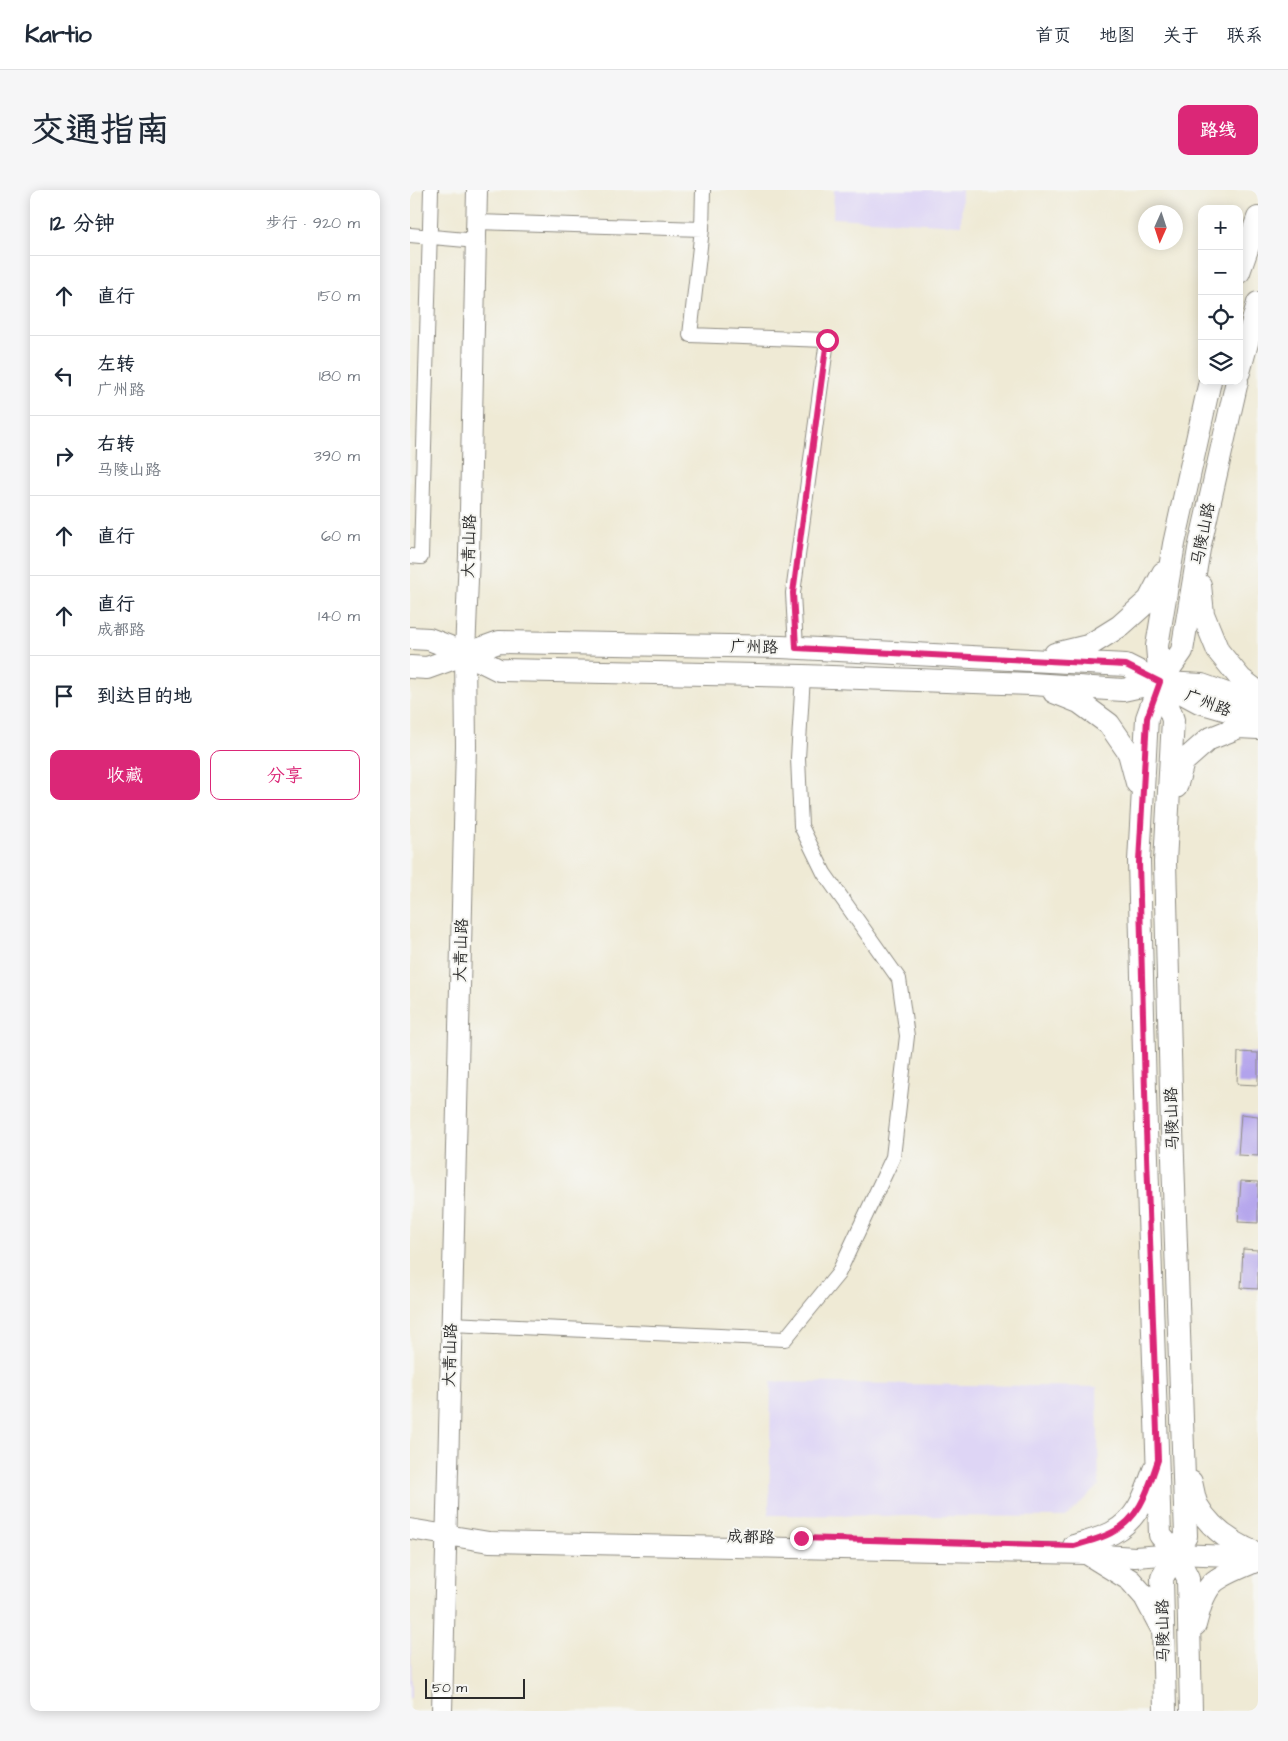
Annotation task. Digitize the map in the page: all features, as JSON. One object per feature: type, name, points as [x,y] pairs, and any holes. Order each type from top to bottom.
[{"type":"main road","points":[[1243,261],[1258,218]]},
{"type":"main road","points":[[1243,357],[1258,302]]},
{"type":"main road","name":"马陵山路","points":[[1165,1711],[1162,1578],[1186,1536],[1165,862],[1173,720],[1160,682],[1156,646],[1171,559],[1209,385]]},
{"type":"main road","name":"马陵山路","points":[[1191,1711],[1188,1578],[1176,1554],[1160,1535],[1139,862],[1147,718],[1160,682],[1182,651],[1198,559],[1236,385]]},
{"type":"main road","points":[[1033,659],[1088,646],[1120,626],[1148,600],[1171,559]]},
{"type":"main road","points":[[1198,559],[1203,614],[1218,651],[1241,679],[1258,692]]},
{"type":"main road","name":"广州路","points":[[410,638],[429,639],[465,653],[500,670],[804,676],[1032,684],[1123,690],[1160,682]]},
{"type":"main road","name":"广州路","points":[[410,667],[427,668],[499,642],[796,648],[1033,659],[1126,665],[1160,682]]},
{"type":"main road","points":[[1032,684],[1079,702],[1109,724],[1129,753],[1142,805]]},
{"type":"main road","points":[[1168,814],[1183,762],[1209,739],[1239,727],[1258,728]]},
{"type":"main road","points":[[1184,1453],[1197,1504],[1216,1530],[1238,1546],[1258,1557]]},
{"type":"main road","points":[[1081,1550],[1111,1534],[1132,1518],[1145,1496],[1158,1460]]},
{"type":"main road","points":[[1081,1550],[1130,1580],[1145,1597],[1163,1631]]},
{"type":"main road","points":[[1190,1640],[1202,1601],[1214,1582],[1258,1557]]},
{"type":"street","points":[[410,556],[421,557],[431,190]]},
{"type":"street","name":"大青山路","points":[[442,1711],[466,746],[465,653],[477,190]]},
{"type":"street","points":[[703,190],[702,229],[690,335],[827,340],[793,593],[796,648]]},
{"type":"street","points":[[410,236],[429,237],[477,231],[702,229]]},
{"type":"street","points":[[451,1324],[785,1338],[838,1274],[893,1157],[907,1036],[899,979],[824,873],[800,826],[798,758],[804,676]]},
{"type":"street","name":"广州路","points":[[1160,682],[1202,684],[1258,704]]},
{"type":"street","name":"广州路","points":[[1160,682],[1199,703],[1258,720]]},
{"type":"street","name":"成都路","points":[[410,1529],[446,1535]]},
{"type":"street","name":"成都路","points":[[410,1538],[488,1530],[1081,1550],[1133,1546],[1176,1554],[1258,1557]]},
{"type":"shaded area","points":[[834,190],[962,190],[961,225],[833,218]]},
{"type":"shaded area","points":[[771,1382],[1097,1387],[1099,1485],[1066,1517],[769,1515]]},
{"type":"shaded area","points":[[410,1607],[412,1698],[410,1698]]},
{"type":"building","points":[[1238,1052],[1258,1053],[1258,1085],[1237,1084]]},
{"type":"building","points":[[1241,1114],[1258,1116],[1258,1156],[1238,1155]]},
{"type":"building","points":[[1241,1181],[1258,1182],[1258,1223],[1238,1222]]},
{"type":"building","points":[[1243,1249],[1258,1250],[1258,1289],[1241,1288]]},
{"type":"route","points":[[801,1538],[1074,1546],[1111,1534],[1132,1518],[1145,1496],[1158,1460],[1139,862],[1147,718],[1160,682],[1126,665],[796,648],[793,593],[827,340]]}]
